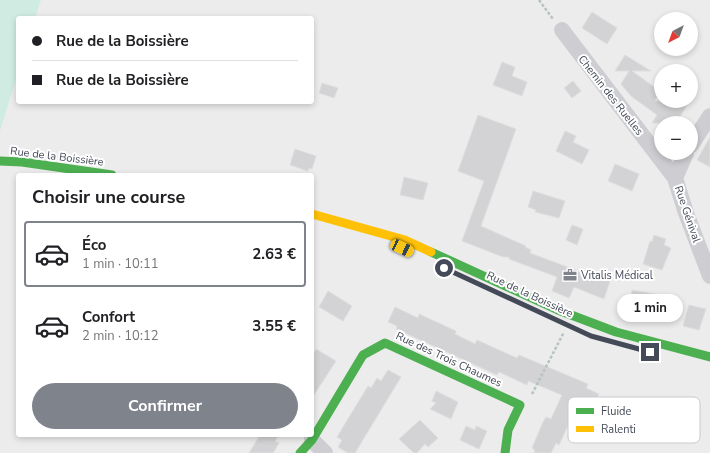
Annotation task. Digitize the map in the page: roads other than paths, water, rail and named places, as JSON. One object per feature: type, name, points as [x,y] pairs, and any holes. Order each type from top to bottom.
[{"type":"main road","name":"Rue de la Boissière","points":[[0,161],[22,162],[98,173]]},
{"type":"main road","name":"Rue de la Boissière","points":[[314,214],[346,222],[405,240],[558,310],[616,332],[710,357]]},
{"type":"main road","name":"Rue de la Boissière","points":[[346,222],[542,313]]},
{"type":"main road","name":"Rue des Trois Chaumes","points":[[314,437],[362,355],[385,343],[520,405],[508,430],[505,453]]},
{"type":"main road","name":"Rue des Trois Chaumes","points":[[300,453],[314,437]]},
{"type":"street","name":"Chemin des Ruelles","points":[[562,30],[675,178]]},
{"type":"street","points":[[698,134],[710,116]]},
{"type":"street","name":"Rue Génival","points":[[683,160],[675,178],[686,213],[710,276]]},
{"type":"street","points":[[312,440],[325,453]]},
{"type":"place","name":"Vitalis Médical","points":[[570,275]]}]
